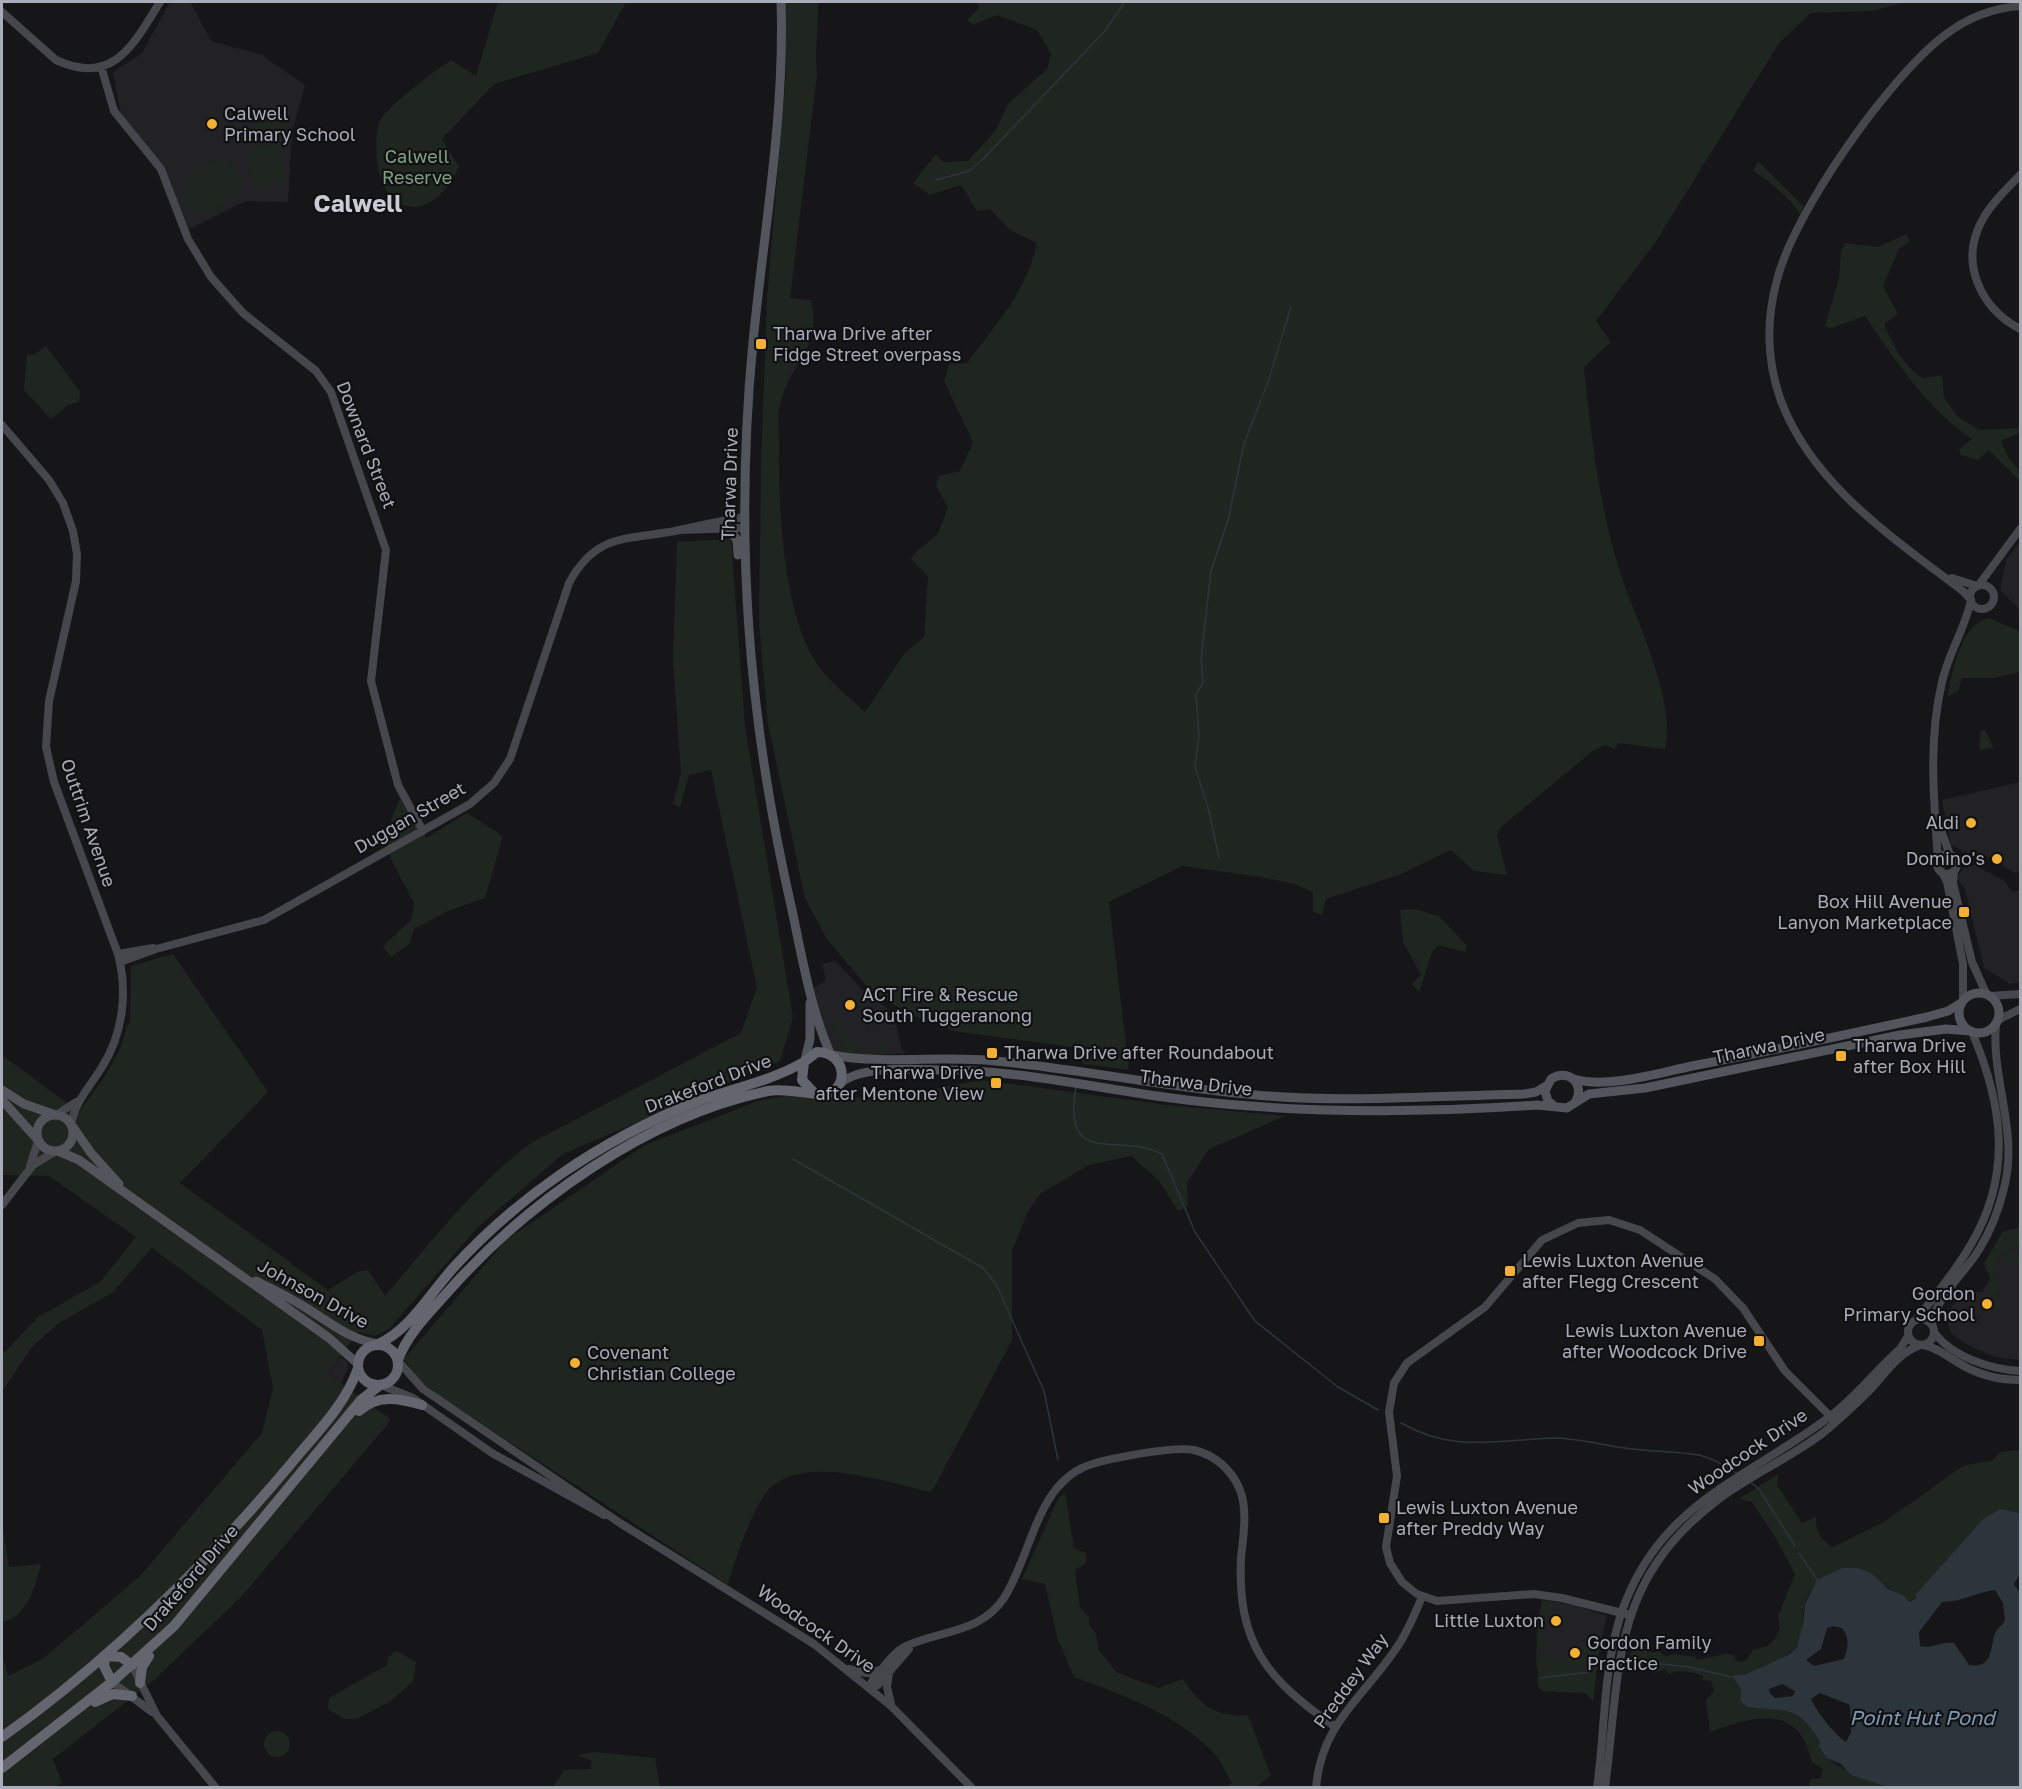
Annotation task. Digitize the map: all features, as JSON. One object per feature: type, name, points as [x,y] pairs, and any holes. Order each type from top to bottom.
[{"type":"highway","points":[[817,1053],[832,1055],[837,1060],[842,1073],[838,1086],[827,1093],[814,1093],[802,1080],[804,1061],[817,1053]]},
{"type":"highway","name":"Drakeford Drive","points":[[378,1344],[399,1331],[464,1256],[537,1191],[621,1137],[712,1096],[775,1076],[804,1061]]},
{"type":"highway","name":"Drakeford Drive","points":[[398,1361],[412,1335],[461,1277],[539,1205],[614,1154],[663,1129],[729,1103],[770,1091],[814,1093]]},
{"type":"highway","points":[[378,1344],[393,1351],[398,1361],[395,1377],[380,1385],[367,1382],[358,1366],[365,1349],[378,1344]]},
{"type":"highway","name":"Drakeford Drive","points":[[2,1737],[105,1656],[197,1570],[253,1509],[343,1400],[358,1366]]},
{"type":"highway","name":"Drakeford Drive","points":[[2,1768],[112,1682],[174,1626],[342,1423],[362,1400],[380,1385]]},
{"type":"highway","points":[[342,1423],[350,1420],[365,1405],[380,1399],[398,1398],[422,1405]]},
{"type":"highway","points":[[140,1683],[145,1661],[166,1639],[174,1626]]},
{"type":"highway","points":[[112,1682],[104,1666],[105,1656],[121,1657],[132,1665]]},
{"type":"highway","points":[[67,1719],[77,1716],[102,1697],[113,1694],[132,1696]]},
{"type":"main road","name":"Tharwa Drive","points":[[781,2],[782,47],[778,114],[749,397],[744,517],[746,592],[752,686],[767,796],[804,964],[823,1036],[832,1055],[870,1060],[979,1059],[1195,1089],[1317,1099],[1447,1098],[1524,1094],[1536,1092],[1546,1086]]},
{"type":"main road","points":[[729,529],[737,540],[741,580],[746,592]]},
{"type":"main road","name":"Tharwa Drive","points":[[804,964],[812,1017],[804,1061]]},
{"type":"main road","points":[[1973,993],[1988,994],[1999,1007],[1997,1022],[1985,1032],[1971,1031],[1960,1019],[1962,1002],[1973,993]]},
{"type":"main road","name":"Tharwa Drive","points":[[1574,1079],[1591,1083],[1613,1081],[1927,1017],[1942,1013],[1962,1002]]},
{"type":"main road","name":"Tharwa Drive","points":[[1576,1101],[1589,1095],[1645,1088],[1930,1031],[1946,1029],[1971,1031]]},
{"type":"main road","name":"Tharwa Drive","points":[[838,1086],[844,1078],[860,1073],[923,1070],[990,1072],[1185,1100],[1300,1110],[1417,1111],[1537,1105],[1556,1107]]},
{"type":"main road","points":[[1560,1075],[1574,1079],[1579,1090],[1576,1101],[1568,1108],[1556,1107],[1548,1101],[1546,1086],[1551,1079],[1560,1075]]},
{"type":"main road","points":[[2,1090],[24,1104],[66,1119],[71,1125],[72,1140],[65,1149],[56,1151],[43,1147],[2,1100]]},
{"type":"main road","points":[[38,1140],[39,1124],[44,1118],[56,1115]]},
{"type":"main road","name":"Johnson Drive","points":[[71,1125],[91,1153],[129,1194]]},
{"type":"main road","name":"Johnson Drive","points":[[56,1151],[79,1160],[129,1194],[329,1338],[358,1366]]},
{"type":"main road","name":"Johnson Drive","points":[[234,1270],[298,1302],[345,1334],[362,1342],[378,1344]]},
{"type":"street","points":[[2,12],[56,60],[78,68],[101,66],[120,58],[130,49],[160,2]]},
{"type":"street","points":[[1984,609],[1976,607],[1964,592],[1869,518],[1836,485],[1800,438],[1781,401],[1773,370],[1769,339],[1772,298],[1785,257],[1817,196],[1853,140],[1895,86],[1932,45],[1954,29],[1988,12],[2020,6]]},
{"type":"street","name":"Downard Street","points":[[101,66],[114,111],[161,169],[188,239],[211,277],[243,313],[316,371],[331,392],[386,550],[371,681],[398,785],[423,831]]},
{"type":"street","points":[[2020,175],[1984,216],[1975,240],[1972,259],[1975,278],[1987,302],[2002,319],[2020,329]]},
{"type":"street","name":"Outtrim Avenue","points":[[2,425],[49,480],[63,503],[73,531],[77,554],[76,581],[49,701],[46,747],[54,782],[119,958],[123,998],[117,1034],[102,1067],[78,1101],[71,1125]]},
{"type":"street","name":"Duggan Street","points":[[119,958],[264,920],[479,797],[505,767],[519,735],[569,583],[585,559],[597,549],[621,538],[744,517]]},
{"type":"street","name":"Duggan Street","points":[[678,530],[687,532],[744,528]]},
{"type":"street","points":[[1962,1002],[1963,964],[1947,882],[1938,867],[1932,760],[1935,723],[1948,660],[1960,632],[1972,591],[2020,529]]},
{"type":"street","points":[[1960,632],[1992,603],[1990,579],[1996,560]]},
{"type":"street","points":[[1938,572],[1968,585],[1985,585],[1992,592]]},
{"type":"street","points":[[1935,811],[1950,855],[1956,861],[1953,883],[1972,962],[1988,994],[2020,993]]},
{"type":"street","points":[[1938,861],[1943,855],[1950,855]]},
{"type":"street","points":[[1942,872],[1953,871]]},
{"type":"street","points":[[2020,1009],[1997,1022],[1996,1061],[2007,1112],[2009,1154],[2005,1186],[1990,1229],[1916,1320],[1910,1324],[1908,1336],[1913,1342],[1937,1349],[1973,1371],[2003,1379],[2020,1380]]},
{"type":"street","points":[[1921,1345],[1929,1342],[1934,1311],[1968,1267],[1980,1239],[1981,1225],[1997,1176],[2000,1135],[1986,1063],[1971,1031]]},
{"type":"street","name":"Outtrim Avenue","points":[[56,1115],[78,1101]]},
{"type":"street","points":[[27,1171],[38,1140]]},
{"type":"street","points":[[2,1205],[27,1171],[39,1159],[56,1151]]},
{"type":"street","points":[[1625,1617],[1562,1598],[1534,1594],[1499,1594],[1443,1601],[1422,1597],[1402,1582],[1395,1573],[1387,1552],[1386,1535],[1397,1476],[1389,1412],[1394,1383],[1407,1362],[1485,1306],[1502,1289],[1533,1248],[1553,1232],[1591,1220],[1626,1224],[1640,1230],[1698,1267],[1734,1298],[1785,1371],[1830,1421]]},
{"type":"street","points":[[1916,1320],[1923,1319],[1943,1342],[1981,1364],[2020,1371]]},
{"type":"street","name":"Woodcock Drive","points":[[1597,1788],[1609,1663],[1637,1579],[1664,1538],[1696,1505],[1732,1479],[1830,1421],[1900,1349],[1908,1336]]},
{"type":"street","name":"Woodcock Drive","points":[[1605,1788],[1617,1667],[1625,1617],[1659,1559],[1678,1535],[1703,1511],[1830,1421],[1897,1360],[1921,1345]]},
{"type":"street","name":"Woodcock Drive","points":[[398,1361],[423,1389],[620,1523],[768,1613],[844,1666],[891,1706],[972,1788]]},
{"type":"street","name":"Woodcock Drive","points":[[380,1385],[404,1393],[505,1460],[620,1523]]},
{"type":"street","points":[[870,1688],[872,1678],[886,1670],[904,1647],[975,1624],[1000,1603],[1051,1496],[1072,1475],[1100,1462],[1171,1450],[1191,1449],[1221,1463],[1235,1479],[1242,1496],[1241,1600],[1259,1655],[1284,1687],[1334,1726]]},
{"type":"street","name":"Preddey Way","points":[[1316,1788],[1321,1757],[1334,1726],[1395,1650],[1422,1597]]},
{"type":"street","points":[[132,1665],[157,1716]]},
{"type":"street","points":[[844,1666],[866,1672],[886,1670]]},
{"type":"street","points":[[886,1670],[891,1706]]},
{"type":"street","points":[[112,1682],[157,1716],[216,1788]]},
{"type":"shaded area","name":"Calwell Primary School","points":[[170,2],[191,3],[211,41],[262,55],[305,85],[292,133],[288,202],[246,201],[189,229],[162,165],[121,115],[113,72],[142,53]]},
{"type":"shaded area","points":[[2020,541],[2020,610],[2000,590],[2006,560]]},
{"type":"shaded area","points":[[2020,782],[2020,871],[2014,873],[1985,855],[1963,852],[1951,845],[1942,800]]},
{"type":"shaded area","points":[[1975,865],[2004,881],[2012,892],[2020,890],[2020,982],[2010,984],[1984,968],[1965,889],[1957,878],[1963,868]]},
{"type":"shaded area","name":"ACT Fire & Rescue South Tuggeranong","points":[[835,961],[862,989],[893,1013],[902,1049],[906,1053],[864,1056],[836,1052],[829,1046],[813,989],[826,980],[822,964]]},
{"type":"shaded area","name":"Gordon Primary School","points":[[2020,1246],[2020,1360],[1995,1357],[1969,1346],[1951,1333],[1946,1315],[1963,1291],[1982,1292],[1990,1278],[1996,1273],[1995,1260],[1999,1253]]},
{"type":"shaded area","points":[[341,1357],[347,1362],[348,1369],[341,1383],[328,1374]]},
{"type":"shaded area","points":[[1542,1600],[1574,1605],[1607,1616],[1598,1653],[1578,1666],[1536,1666],[1537,1623]]},
{"type":"green space","name":"Calwell Reserve","points":[[498,2],[626,2],[598,53],[494,84],[442,139],[459,167],[447,187],[439,196],[420,206],[410,207],[400,203],[389,194],[378,167],[376,144],[379,123],[397,102],[451,60],[476,76]]},
{"type":"green space","points":[[785,2],[818,2],[818,11],[817,74],[790,298],[811,300],[814,317],[809,343],[785,390],[779,410],[780,497],[784,554],[794,609],[812,656],[829,679],[865,712],[905,653],[924,637],[928,576],[911,559],[938,534],[948,507],[936,486],[938,476],[960,471],[973,442],[944,381],[949,364],[967,363],[999,321],[1026,277],[1037,243],[1010,230],[990,209],[977,211],[961,185],[930,195],[913,183],[936,154],[943,162],[968,161],[996,130],[1008,104],[1047,69],[1051,54],[1037,30],[997,15],[973,25],[967,20],[979,8],[977,2],[1905,2],[1873,11],[1811,13],[1779,43],[1655,243],[1596,321],[1611,342],[1584,367],[1597,469],[1606,520],[1619,569],[1652,658],[1665,706],[1667,728],[1665,749],[1619,743],[1614,749],[1605,745],[1593,751],[1502,826],[1497,835],[1507,875],[1474,871],[1451,850],[1401,874],[1326,899],[1322,915],[1313,912],[1313,892],[1295,884],[1182,866],[1109,902],[1129,1070],[1084,1064],[1072,1047],[953,1031],[905,1012],[868,988],[827,939],[805,898],[768,724],[759,622],[761,464],[767,297],[786,74]]},
{"type":"green space","points":[[279,117],[283,130],[257,137],[254,124]]},
{"type":"green space","points":[[281,144],[284,184],[252,187],[248,147]]},
{"type":"green space","points":[[222,158],[237,172],[240,181],[239,192],[212,212],[193,212],[183,204],[182,183],[198,167]]},
{"type":"green space","points":[[1758,161],[1804,207],[1800,214],[1785,195],[1753,171]]},
{"type":"green space","points":[[1906,234],[1910,242],[1899,249],[1883,286],[1898,314],[1884,324],[1887,332],[1899,354],[1916,373],[1923,378],[1942,375],[1944,397],[1958,417],[1979,430],[2020,428],[2020,433],[2001,441],[2008,457],[2020,471],[2020,481],[1989,450],[1978,460],[1961,455],[1959,449],[1972,439],[1940,413],[1926,398],[1865,316],[1831,328],[1825,326],[1839,278],[1841,252],[1845,243],[1878,247]]},
{"type":"green space","points":[[46,346],[80,392],[79,402],[68,405],[51,419],[24,390],[27,355],[33,355]]},
{"type":"green space","points":[[731,539],[745,726],[793,1017],[780,1061],[563,1154],[477,1228],[389,1329],[375,1336],[358,1332],[328,1374],[390,1419],[388,1424],[242,1596],[154,1680],[53,1759],[62,1783],[54,1787],[2,1787],[2,1654],[8,1676],[44,1658],[140,1576],[262,1433],[273,1388],[262,1330],[152,1248],[112,1293],[59,1323],[32,1347],[2,1392],[2,1355],[38,1317],[100,1282],[136,1237],[49,1176],[2,1175],[2,1055],[79,1112],[114,1061],[127,1025],[130,1023],[131,966],[173,954],[268,1092],[180,1183],[328,1290],[357,1272],[368,1270],[385,1296],[472,1196],[510,1159],[531,1143],[741,1033],[757,988],[711,770],[689,775],[680,807],[673,804],[681,772],[673,661],[677,542]]},
{"type":"green space","points":[[1989,618],[2020,631],[2020,672],[1994,678],[1962,678],[1958,691],[1947,697],[1955,663],[1964,639],[1979,622]]},
{"type":"green space","points":[[1981,730],[1985,730],[1994,748],[1979,750]]},
{"type":"green space","points":[[400,798],[426,838],[467,813],[503,836],[485,898],[448,911],[414,929],[410,943],[391,957],[383,946],[411,920],[414,903],[392,861],[384,838]]},
{"type":"green space","points":[[1414,909],[1439,916],[1467,946],[1465,952],[1438,945],[1432,952],[1419,992],[1412,984],[1421,975],[1403,942],[1400,910]]},
{"type":"green space","points":[[836,1018],[863,1053],[848,1054],[832,1025],[832,1023],[836,1026],[833,1021]]},
{"type":"green space","points":[[885,1042],[888,1046],[886,1051],[865,1053],[874,1051]]},
{"type":"green space","points":[[982,1080],[1167,1105],[1285,1116],[1209,1149],[1187,1183],[1188,1206],[1178,1211],[1159,1181],[1131,1156],[1089,1165],[1040,1194],[1028,1211],[1012,1251],[1012,1340],[930,1492],[850,1474],[808,1472],[789,1477],[773,1485],[759,1504],[740,1547],[728,1585],[444,1399],[420,1381],[404,1359],[506,1240],[645,1145],[758,1101],[790,1095],[885,1098]]},
{"type":"green space","points":[[2020,1227],[2020,1246],[2001,1254],[1997,1261],[1996,1273],[1990,1278],[1984,1264],[2002,1232]]},
{"type":"green space","points":[[2019,1251],[2020,1263],[2005,1267],[2002,1256]]},
{"type":"green space","points":[[1997,1278],[1999,1288],[1994,1293],[1987,1293],[1991,1279]]},
{"type":"green space","points":[[2020,1450],[2020,1513],[2000,1509],[1983,1519],[1916,1594],[1916,1597],[1909,1602],[1881,1583],[1842,1568],[1821,1580],[1811,1591],[1804,1605],[1800,1639],[1793,1650],[1767,1666],[1732,1676],[1741,1689],[1740,1701],[1747,1707],[1795,1714],[1810,1726],[1829,1759],[1850,1772],[1888,1787],[1809,1787],[1811,1779],[1821,1778],[1823,1769],[1812,1762],[1805,1743],[1796,1730],[1785,1722],[1772,1718],[1758,1719],[1710,1732],[1706,1700],[1714,1691],[1711,1681],[1703,1680],[1703,1676],[1690,1672],[1681,1671],[1669,1674],[1665,1669],[1654,1673],[1649,1667],[1628,1669],[1632,1646],[1648,1647],[1651,1653],[1659,1651],[1666,1657],[1673,1654],[1696,1657],[1697,1660],[1725,1654],[1734,1655],[1735,1659],[1740,1662],[1747,1660],[1753,1650],[1767,1646],[1775,1639],[1780,1628],[1778,1616],[1795,1574],[1774,1535],[1752,1502],[1739,1499],[1778,1474],[1777,1485],[1802,1523],[1816,1517],[1820,1535],[1833,1547],[1884,1522],[1963,1466],[1993,1460],[2000,1452]]},
{"type":"green space","points":[[1065,1492],[1074,1548],[1086,1553],[1086,1563],[1075,1570],[1080,1608],[1089,1617],[1089,1625],[1096,1634],[1099,1650],[1116,1672],[1158,1688],[1183,1679],[1196,1696],[1210,1708],[1227,1714],[1248,1715],[1271,1776],[1256,1787],[1225,1787],[1232,1783],[1218,1758],[1182,1726],[1147,1706],[1074,1677],[1057,1637],[1045,1584],[1022,1579],[1058,1499]]},
{"type":"green space","points":[[2,1523],[9,1567],[41,1564],[33,1591],[24,1607],[11,1619],[2,1622]]},
{"type":"green space","points":[[1542,1600],[1561,1607],[1561,1610],[1560,1607],[1545,1607],[1543,1643],[1557,1645],[1542,1646],[1540,1652],[1546,1659],[1559,1661],[1563,1646],[1563,1656],[1580,1659],[1584,1646],[1600,1647],[1593,1701],[1585,1693],[1542,1691],[1538,1686],[1537,1628]]},
{"type":"green space","points":[[396,1651],[416,1662],[413,1681],[391,1701],[356,1719],[344,1719],[328,1709],[329,1698],[387,1665],[388,1657]]},
{"type":"green space","points":[[277,1731],[286,1735],[290,1744],[286,1753],[277,1757],[268,1753],[264,1744],[268,1735]]},
{"type":"green space","points":[[595,1752],[655,1758],[660,1787],[553,1787],[564,1770],[590,1769],[592,1761],[578,1755]]},
{"type":"water","name":"Point Hut Pond","points":[[2000,1509],[2020,1513],[2020,1574],[2014,1584],[2020,1593],[2020,1787],[1888,1787],[1851,1775],[1841,1764],[1827,1758],[1819,1747],[1820,1742],[1812,1730],[1798,1716],[1781,1710],[1747,1707],[1740,1701],[1741,1689],[1732,1676],[1746,1674],[1767,1665],[1790,1654],[1797,1647],[1803,1625],[1805,1604],[1817,1580],[1842,1568],[1858,1568],[1871,1573],[1888,1589],[1904,1596],[1909,1602],[1916,1598],[1916,1594],[1983,1519]],"holes":[[[1995,1590],[2003,1603],[2005,1621],[1996,1632],[1986,1662],[1969,1665],[1954,1643],[1920,1646],[1919,1632],[1942,1602]],[[1833,1626],[1842,1628],[1845,1632],[1848,1643],[1844,1659],[1814,1666],[1806,1660],[1821,1649],[1827,1628]],[[1782,1684],[1795,1691],[1793,1696],[1775,1698],[1769,1689]],[[1820,1693],[1850,1705],[1851,1732],[1846,1742],[1826,1722],[1811,1699]]]},
{"type":"waterway","points":[[936,180],[969,171],[984,158],[1105,31],[1125,2]]},
{"type":"waterway","points":[[1219,858],[1209,811],[1195,767],[1199,736],[1196,695],[1203,682],[1201,659],[1211,571],[1228,520],[1244,444],[1268,382],[1291,307]]},
{"type":"waterway","points":[[1076,1087],[1074,1112],[1077,1129],[1085,1138],[1096,1143],[1127,1145],[1162,1154],[1195,1232],[1255,1321],[1338,1387],[1378,1410]]},
{"type":"waterway","points":[[793,1159],[983,1268],[996,1284],[1044,1391],[1058,1460]]},
{"type":"waterway","points":[[1401,1423],[1420,1432],[1457,1441],[1494,1442],[1562,1438],[1634,1449],[1699,1455],[1718,1462],[1736,1473]]},
{"type":"waterway","points":[[1750,1482],[1759,1489],[1795,1546]]},
{"type":"waterway","points":[[1799,1553],[1818,1581]]},
{"type":"waterway","points":[[1634,1661],[1689,1667],[1731,1677]]},
{"type":"waterway","points":[[1540,1678],[1590,1672]]},
{"type":"place","name":"Calwell Primary School","points":[[212,124]]},
{"type":"place","name":"Tharwa Drive after Fidge Street overpass","points":[[761,344]]},
{"type":"place","name":"Aldi","points":[[1971,823]]},
{"type":"place","name":"Domino's","points":[[1997,859]]},
{"type":"place","name":"Box Hill Avenue Lanyon Marketplace","points":[[1964,912]]},
{"type":"place","name":"ACT Fire & Rescue South Tuggeranong","points":[[850,1005]]},
{"type":"place","name":"Tharwa Drive after Roundabout","points":[[992,1053]]},
{"type":"place","name":"Tharwa Drive after Box Hill","points":[[1841,1056]]},
{"type":"place","name":"Tharwa Drive after Mentone View","points":[[996,1083]]},
{"type":"place","name":"Lewis Luxton Avenue after Flegg Crescent","points":[[1510,1271]]},
{"type":"place","name":"Gordon Primary School","points":[[1987,1304]]},
{"type":"place","name":"Lewis Luxton Avenue after Woodcock Drive","points":[[1759,1341]]},
{"type":"place","name":"Covenant Christian College","points":[[575,1363]]},
{"type":"place","name":"Lewis Luxton Avenue after Preddy Way","points":[[1384,1518]]},
{"type":"place","name":"Little Luxton","points":[[1556,1621]]},
{"type":"place","name":"Gordon Family Practice","points":[[1575,1653]]},
{"type":"district","name":"Calwell","points":[[358,204]]}]
